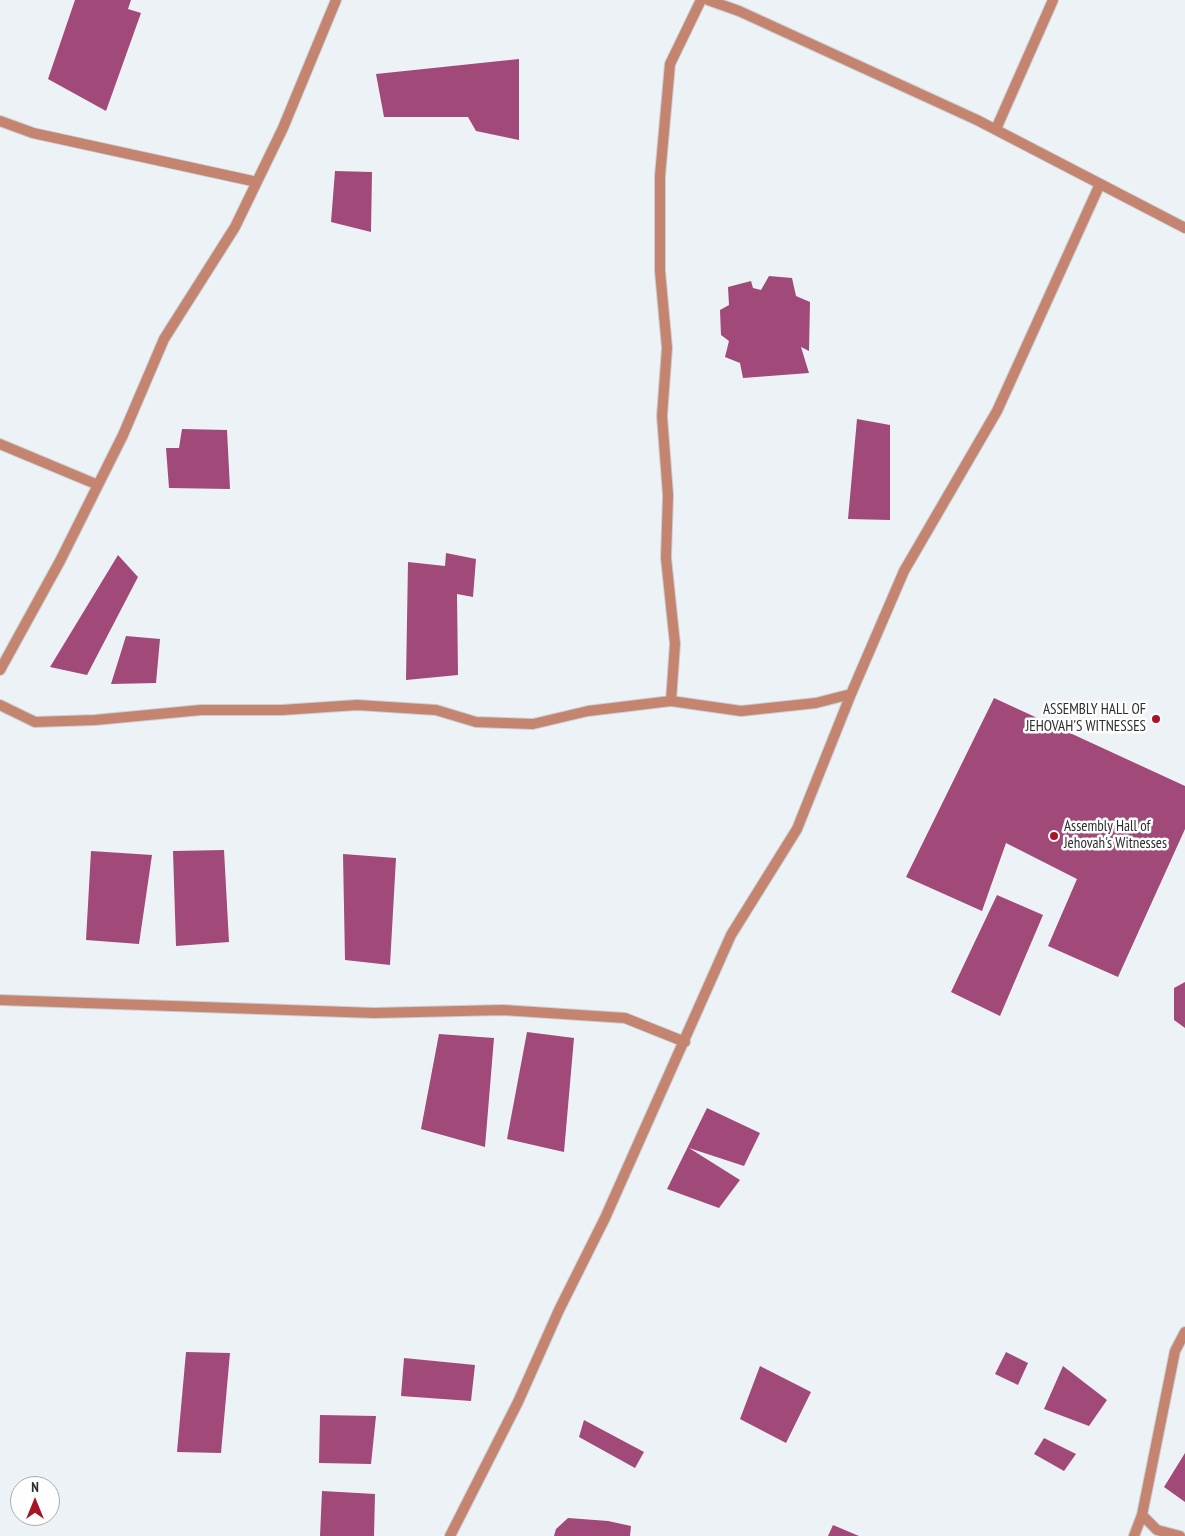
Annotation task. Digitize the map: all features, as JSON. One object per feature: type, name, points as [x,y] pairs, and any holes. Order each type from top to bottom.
[{"type":"street","points":[[0,670],[9,657],[123,435],[164,339],[235,227],[284,128],[336,0]]},
{"type":"street","points":[[671,701],[675,644],[666,558],[668,495],[662,416],[667,348],[660,271],[660,176],[670,64],[701,0]]},
{"type":"street","points":[[708,0],[739,11],[996,129],[1185,228]]},
{"type":"street","points":[[996,129],[1053,0]]},
{"type":"street","points":[[0,122],[33,133],[257,182]]},
{"type":"street","points":[[450,1536],[518,1402],[559,1310],[605,1218],[731,935],[797,829],[850,694],[904,571],[997,411],[1100,184]]},
{"type":"street","points":[[0,444],[98,485]]},
{"type":"street","points":[[0,705],[35,722],[95,720],[201,710],[282,710],[357,705],[436,710],[476,722],[533,724],[588,710],[671,701],[742,710],[816,703],[850,694]]},
{"type":"street","points":[[0,1000],[374,1013],[503,1010],[625,1018],[685,1042]]},
{"type":"street","points":[[1134,1536],[1142,1515],[1175,1351],[1185,1332]]},
{"type":"street","points":[[1142,1515],[1157,1530],[1180,1536]]},
{"type":"building","points":[[75,0],[131,0],[128,9],[141,13],[106,111],[48,79]]},
{"type":"building","points":[[519,59],[519,140],[476,131],[468,117],[384,117],[376,74]]},
{"type":"building","points":[[335,171],[372,172],[371,232],[331,222]]},
{"type":"building","points":[[769,276],[792,278],[796,296],[810,302],[809,351],[801,347],[809,373],[743,378],[740,363],[725,357],[729,341],[721,335],[720,310],[729,305],[728,287],[751,281],[753,288],[761,290]]},
{"type":"building","points":[[857,419],[890,425],[890,520],[848,519]]},
{"type":"building","points":[[182,429],[227,430],[230,489],[169,488],[166,448],[179,448]]},
{"type":"building","points":[[446,553],[476,559],[473,597],[457,594],[458,675],[406,680],[408,562],[445,566]]},
{"type":"building","points":[[118,555],[138,577],[87,675],[50,667]]},
{"type":"building","points":[[126,636],[160,639],[156,683],[111,684]]},
{"type":"building","name":"Assembly Hall of Jehovah's Witnesses","points":[[994,698],[1185,786],[1185,829],[1118,977],[1048,946],[1077,879],[1006,843],[982,911],[906,877]]},
{"type":"building","points":[[224,850],[229,942],[176,946],[173,851]]},
{"type":"building","points":[[91,851],[152,855],[139,944],[86,940]]},
{"type":"building","points":[[343,854],[396,858],[390,965],[345,960]]},
{"type":"building","points":[[997,895],[1043,915],[1000,1016],[951,992]]},
{"type":"building","points":[[1185,982],[1185,1028],[1174,1020],[1174,988]]},
{"type":"building","points":[[527,1032],[574,1038],[564,1152],[507,1139]]},
{"type":"building","points":[[439,1034],[494,1038],[485,1147],[421,1129]]},
{"type":"building","points":[[707,1108],[760,1133],[744,1166],[689,1148],[740,1180],[719,1208],[667,1189]]},
{"type":"building","points":[[186,1352],[230,1353],[221,1453],[177,1452]]},
{"type":"building","points":[[1006,1352],[1028,1363],[1018,1385],[995,1374]]},
{"type":"building","points":[[404,1358],[475,1365],[471,1401],[401,1396]]},
{"type":"building","points":[[760,1366],[811,1392],[786,1443],[740,1419]]},
{"type":"building","points":[[1063,1366],[1107,1400],[1089,1426],[1044,1409]]},
{"type":"building","points":[[320,1415],[376,1416],[371,1464],[319,1463]]},
{"type":"building","points":[[584,1420],[644,1452],[635,1468],[579,1437]]},
{"type":"building","points":[[1044,1438],[1076,1454],[1064,1471],[1034,1454]]},
{"type":"building","points":[[1185,1453],[1185,1502],[1164,1487]]},
{"type":"building","points":[[322,1491],[375,1494],[374,1536],[320,1536]]},
{"type":"building","points":[[568,1518],[608,1521],[631,1526],[630,1536],[554,1536],[556,1529]]},
{"type":"building","points":[[833,1525],[859,1536],[828,1536]]},
{"type":"place","name":"ASSEMBLY HALL OF JEHOVAH'S WITNESSES","points":[[1156,719]]},
{"type":"place","name":"Assembly Hall of Jehovah's Witnesses","points":[[1054,836]]}]
